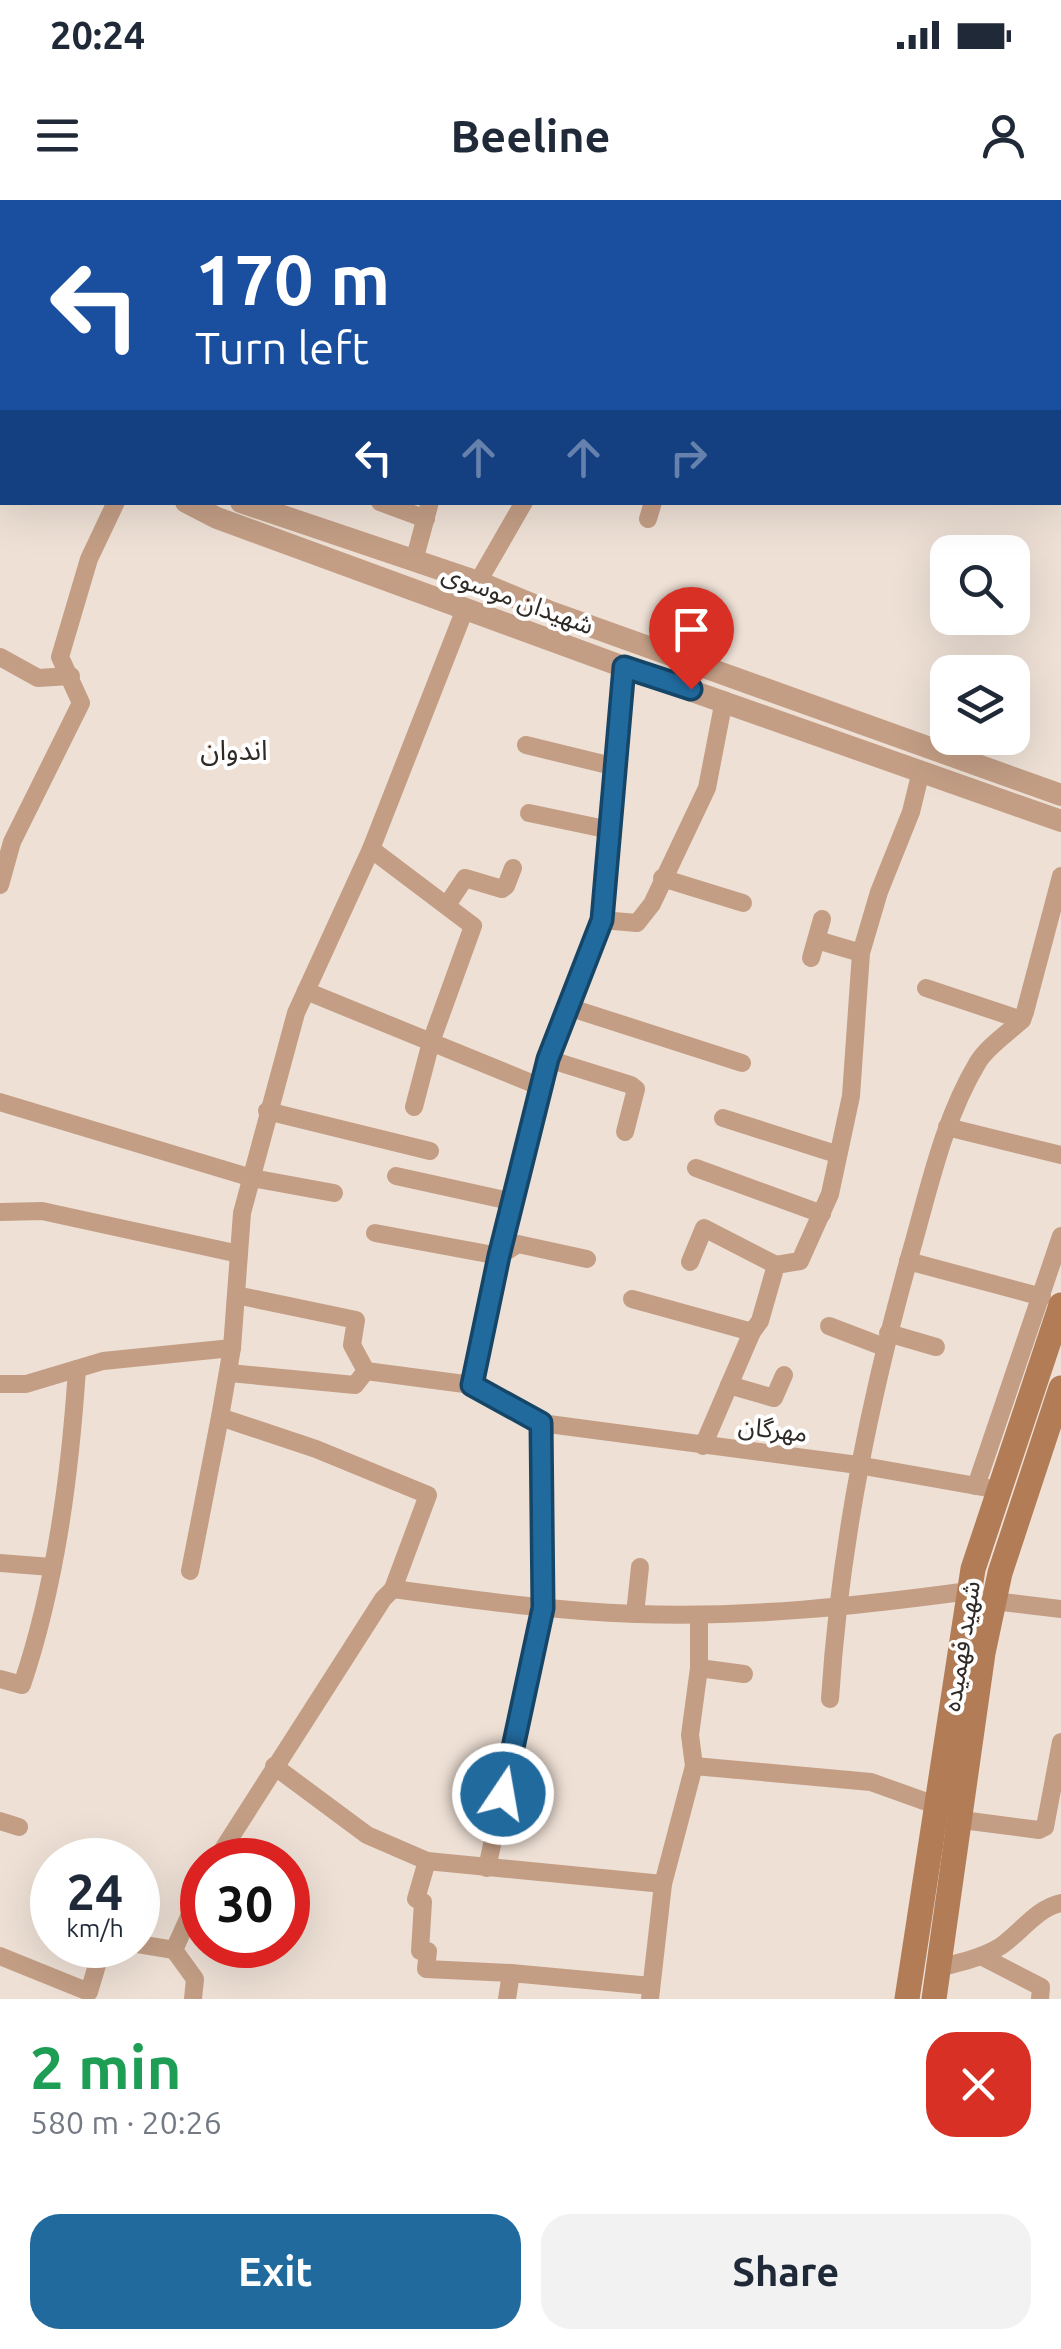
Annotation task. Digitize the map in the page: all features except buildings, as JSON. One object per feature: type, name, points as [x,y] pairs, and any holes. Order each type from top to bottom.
[{"type":"main road","name":"شهید فهمیده","points":[[906,1999],[987,1488],[1054,1352],[1051,1301]]},
{"type":"main road","points":[[1035,1384],[1049,1382],[1061,1390]]},
{"type":"main road","name":"شهید فهمیده","points":[[934,1999],[983,1653],[1023,1500],[1061,1390]]},
{"type":"street","points":[[0,885],[12,842],[81,703],[60,657],[89,559],[115,505]]},
{"type":"street","name":"شهیدان موسوی","points":[[192,505],[216,518],[624,667],[1061,821]]},
{"type":"street","name":"شهیدان موسوی","points":[[249,505],[478,582],[566,618],[1061,795]]},
{"type":"street","points":[[396,505],[428,511],[414,562]]},
{"type":"street","points":[[478,582],[522,505]]},
{"type":"street","points":[[190,1571],[230,1373],[242,1212],[267,1112],[296,1013],[371,848],[465,609]]},
{"type":"street","points":[[0,657],[38,678],[71,676]]},
{"type":"street","points":[[472,1385],[548,1059],[602,920],[624,667]]},
{"type":"street","points":[[602,920],[637,924],[652,904],[706,788],[724,700]]},
{"type":"street","points":[[526,745],[616,767]]},
{"type":"street","points":[[690,1262],[704,1228],[776,1265],[800,1261],[830,1194],[855,1070],[861,953],[921,771]]},
{"type":"street","points":[[529,813],[610,830]]},
{"type":"street","points":[[371,848],[473,926],[431,1042],[414,1107]]},
{"type":"street","points":[[447,905],[465,878],[502,889],[513,868]]},
{"type":"street","points":[[830,1698],[836,1610],[858,1465],[908,1261],[947,1127],[980,1059],[1022,1020],[1061,876]]},
{"type":"street","points":[[662,878],[743,903]]},
{"type":"street","points":[[822,919],[814,949],[861,953]]},
{"type":"street","points":[[926,988],[1022,1020]]},
{"type":"street","points":[[306,991],[541,1087]]},
{"type":"street","points":[[568,1008],[742,1062]]},
{"type":"street","points":[[548,1059],[631,1084],[636,1090],[625,1132]]},
{"type":"street","points":[[0,1102],[252,1178],[334,1193]]},
{"type":"street","points":[[267,1112],[430,1150]]},
{"type":"street","points":[[723,1118],[836,1154]]},
{"type":"street","points":[[947,1127],[1061,1155]]},
{"type":"street","points":[[696,1168],[822,1214]]},
{"type":"street","points":[[396,1176],[514,1202]]},
{"type":"street","points":[[0,1212],[42,1211],[239,1254]]},
{"type":"street","points":[[374,1233],[499,1256],[518,1244],[587,1258]]},
{"type":"street","points":[[987,1488],[1051,1301],[1061,1236]]},
{"type":"street","points":[[908,1261],[1051,1301]]},
{"type":"street","points":[[703,1446],[760,1321],[776,1265]]},
{"type":"street","points":[[236,1294],[356,1320],[352,1345],[366,1371]]},
{"type":"street","points":[[632,1300],[752,1332]]},
{"type":"street","points":[[828,1326],[936,1347]]},
{"type":"street","points":[[0,1384],[26,1384],[103,1361],[232,1348]]},
{"type":"street","points":[[0,1678],[22,1685],[38,1637],[66,1484],[77,1369]]},
{"type":"street","points":[[366,1371],[472,1385],[541,1423],[543,1608],[488,1868]]},
{"type":"street","points":[[230,1373],[355,1385],[366,1371]]},
{"type":"street","points":[[729,1385],[774,1398],[784,1375]]},
{"type":"street","points":[[220,1417],[316,1449],[428,1494],[393,1589],[230,1838]]},
{"type":"street","name":"مهرگان","points":[[541,1423],[858,1465],[987,1488]]},
{"type":"street","points":[[0,1563],[51,1566]]},
{"type":"street","points":[[635,1614],[640,1567]]},
{"type":"street","points":[[393,1589],[543,1608],[699,1615],[836,1610],[969,1590]]},
{"type":"street","points":[[994,1601],[1061,1609]]},
{"type":"street","points":[[427,1862],[416,1898],[424,1902],[420,1951],[428,1952],[426,1969],[511,1973],[650,1992],[663,1884],[694,1766],[690,1735],[699,1668],[699,1615]]},
{"type":"street","points":[[699,1668],[744,1674]]},
{"type":"street","points":[[962,1820],[1039,1830],[1045,1827],[1061,1742]]},
{"type":"street","points":[[274,1766],[367,1835],[427,1862],[663,1884]]},
{"type":"street","points":[[694,1766],[871,1782],[938,1806]]},
{"type":"street","points":[[0,1822],[19,1828]]},
{"type":"street","points":[[938,1968],[981,1956],[1000,1946],[1050,1905],[1061,1903]]},
{"type":"street","points":[[174,1950],[180,1937]]},
{"type":"street","points":[[160,1948],[174,1950],[196,1979],[193,1999]]},
{"type":"street","points":[[0,1956],[89,1992],[96,1968]]},
{"type":"street","points":[[981,1956],[1041,1987],[1040,1999]]},
{"type":"street","points":[[508,1999],[511,1973]]},
{"type":"district","name":"اندوان","points":[[234,749]]},
{"type":"route","points":[[503,1794],[543,1608],[541,1423],[472,1385],[548,1059],[602,920],[624,667],[691,689]]}]
